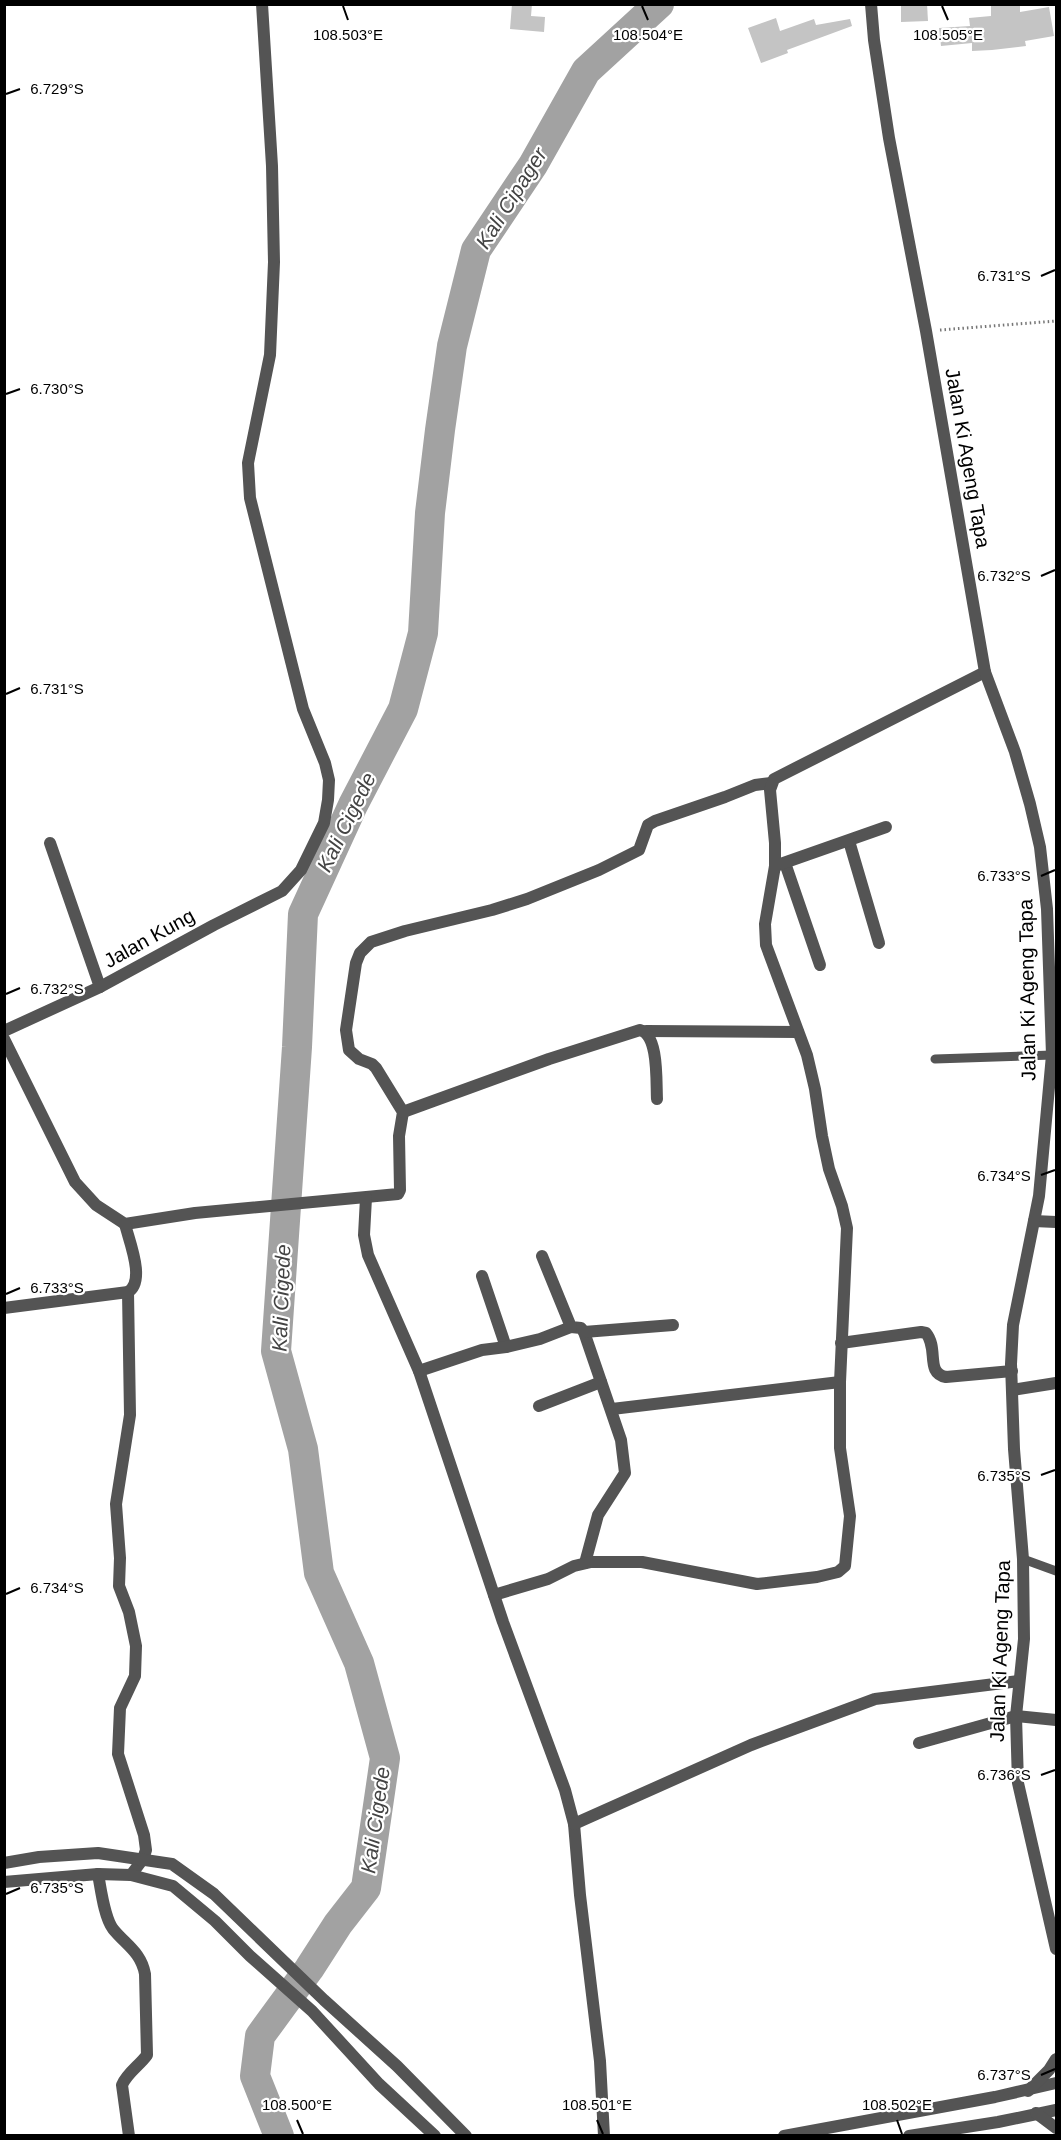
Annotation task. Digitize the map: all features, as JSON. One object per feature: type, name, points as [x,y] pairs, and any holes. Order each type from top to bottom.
[{"type":"street","name":"Jalan Kung","points":[[4,1031],[100,987],[282,891],[301,870],[324,823],[328,800],[325,763],[303,709],[250,498],[249,455],[270,355],[274,262],[272,166],[262,4]]},
{"type":"street","name":"Jalan Ki Ageng Tapa","points":[[871,4],[874,40],[889,138],[926,331],[985,672],[1015,752],[1030,804],[1052,909],[1054,1055],[1040,1185],[1012,1325],[1012,1390],[1014,1449],[1023,1559],[1024,1639],[1016,1716],[1018,1783],[1056,1949]]},
{"type":"street","points":[[820,965],[780,864],[775,843],[771,783],[782,774],[985,672]]},
{"type":"street","points":[[4,1039],[75,1182],[96,1205],[125,1224],[195,1212],[366,1198],[400,1193],[399,1136],[403,1112],[376,1068],[359,1059],[347,1045],[346,1030],[356,963],[363,949],[371,942],[405,931],[527,899],[599,870],[639,850],[648,825],[655,821],[755,785],[771,783]]},
{"type":"street","points":[[780,864],[886,827]]},
{"type":"street","points":[[849,841],[879,943]]},
{"type":"street","points":[[50,843],[100,987]]},
{"type":"street","points":[[494,1595],[548,1579],[585,1563],[642,1562],[757,1584],[817,1577],[842,1569],[847,1562],[850,1516],[840,1448],[840,1382],[847,1228],[829,1169],[816,1089],[766,945],[765,924],[780,864]]},
{"type":"street","points":[[403,1112],[549,1059],[640,1030],[646,1032],[798,1032]]},
{"type":"street","points":[[646,1032],[654,1045],[657,1099]]},
{"type":"street","points":[[366,1198],[364,1235],[368,1255],[419,1371],[494,1595],[565,1790],[574,1824],[600,2061],[604,2136]]},
{"type":"street","points":[[1034,1221],[1056,1222]]},
{"type":"street","points":[[4,1308],[128,1292],[136,1282],[137,1273],[125,1224]]},
{"type":"street","points":[[542,1256],[571,1327]]},
{"type":"street","points":[[482,1276],[506,1347]]},
{"type":"street","points":[[128,1292],[130,1415],[116,1504],[120,1558],[119,1586],[129,1612],[136,1646],[135,1676],[120,1708],[118,1754],[144,1835],[146,1850],[143,1859],[131,1875]]},
{"type":"street","points":[[584,1332],[673,1325]]},
{"type":"street","points":[[419,1371],[482,1350],[540,1339],[571,1327],[581,1328],[612,1409],[621,1440],[625,1473],[598,1515],[585,1563]]},
{"type":"street","points":[[842,1343],[921,1332],[926,1333],[933,1342],[934,1370],[942,1376],[1012,1371]]},
{"type":"street","points":[[539,1406],[601,1382]]},
{"type":"street","points":[[612,1409],[840,1382]]},
{"type":"street","points":[[1012,1390],[1056,1383]]},
{"type":"street","points":[[574,1824],[751,1745],[875,1699],[1019,1681]]},
{"type":"street","points":[[920,1743],[1016,1716],[1056,1720]]},
{"type":"street","points":[[4,1863],[39,1857],[98,1853],[172,1864],[214,1894],[262,1942],[397,2066],[466,2136]]},
{"type":"street","points":[[98,1874],[108,1921],[112,1928],[135,1950],[143,1964],[145,1974],[147,2055],[139,2066],[125,2078],[122,2085],[129,2136]]},
{"type":"street","points":[[4,1882],[98,1874],[131,1875],[173,1886],[215,1921],[250,1956],[312,2011],[379,2084],[435,2136]]},
{"type":"street","points":[[1028,2091],[1049,2070],[1056,2059]]},
{"type":"street","points":[[784,2136],[1028,2091],[1056,2083]]},
{"type":"street","points":[[909,2136],[1056,2110]]},
{"type":"street","points":[[1036,2113],[1056,2128]]},
{"type":"lane","points":[[935,1059],[1054,1055]]},
{"type":"lane","points":[[1023,1559],[1056,1571]]},
{"type":"path","points":[[926,331],[1056,321]]},
{"type":"building","points":[[512,4],[532,4],[531,16],[545,17],[544,32],[510,29]]},
{"type":"building","points":[[901,4],[927,4],[928,21],[901,22]]},
{"type":"building","points":[[991,4],[1020,4],[1020,12],[1049,7],[1054,36],[1025,41],[1026,46],[992,50],[972,51],[972,43],[941,46],[939,28],[970,26],[969,18],[991,16]]},
{"type":"building","points":[[776,18],[780,31],[814,19],[816,25],[850,19],[852,26],[787,50],[788,53],[761,63],[748,28]]},
{"type":"waterway","name":"Kali Cigede","points":[[279,2136],[255,2076],[260,2036],[309,1969],[338,1924],[366,1888],[385,1758],[359,1663],[319,1573],[303,1449],[276,1351],[297,1047],[303,914],[353,805],[403,709],[423,633],[430,513],[440,430],[452,346],[476,250],[533,165],[586,71],[659,4]]},
{"type":"water label","name":"Kali Cipager","points":[[511,198]]}]
